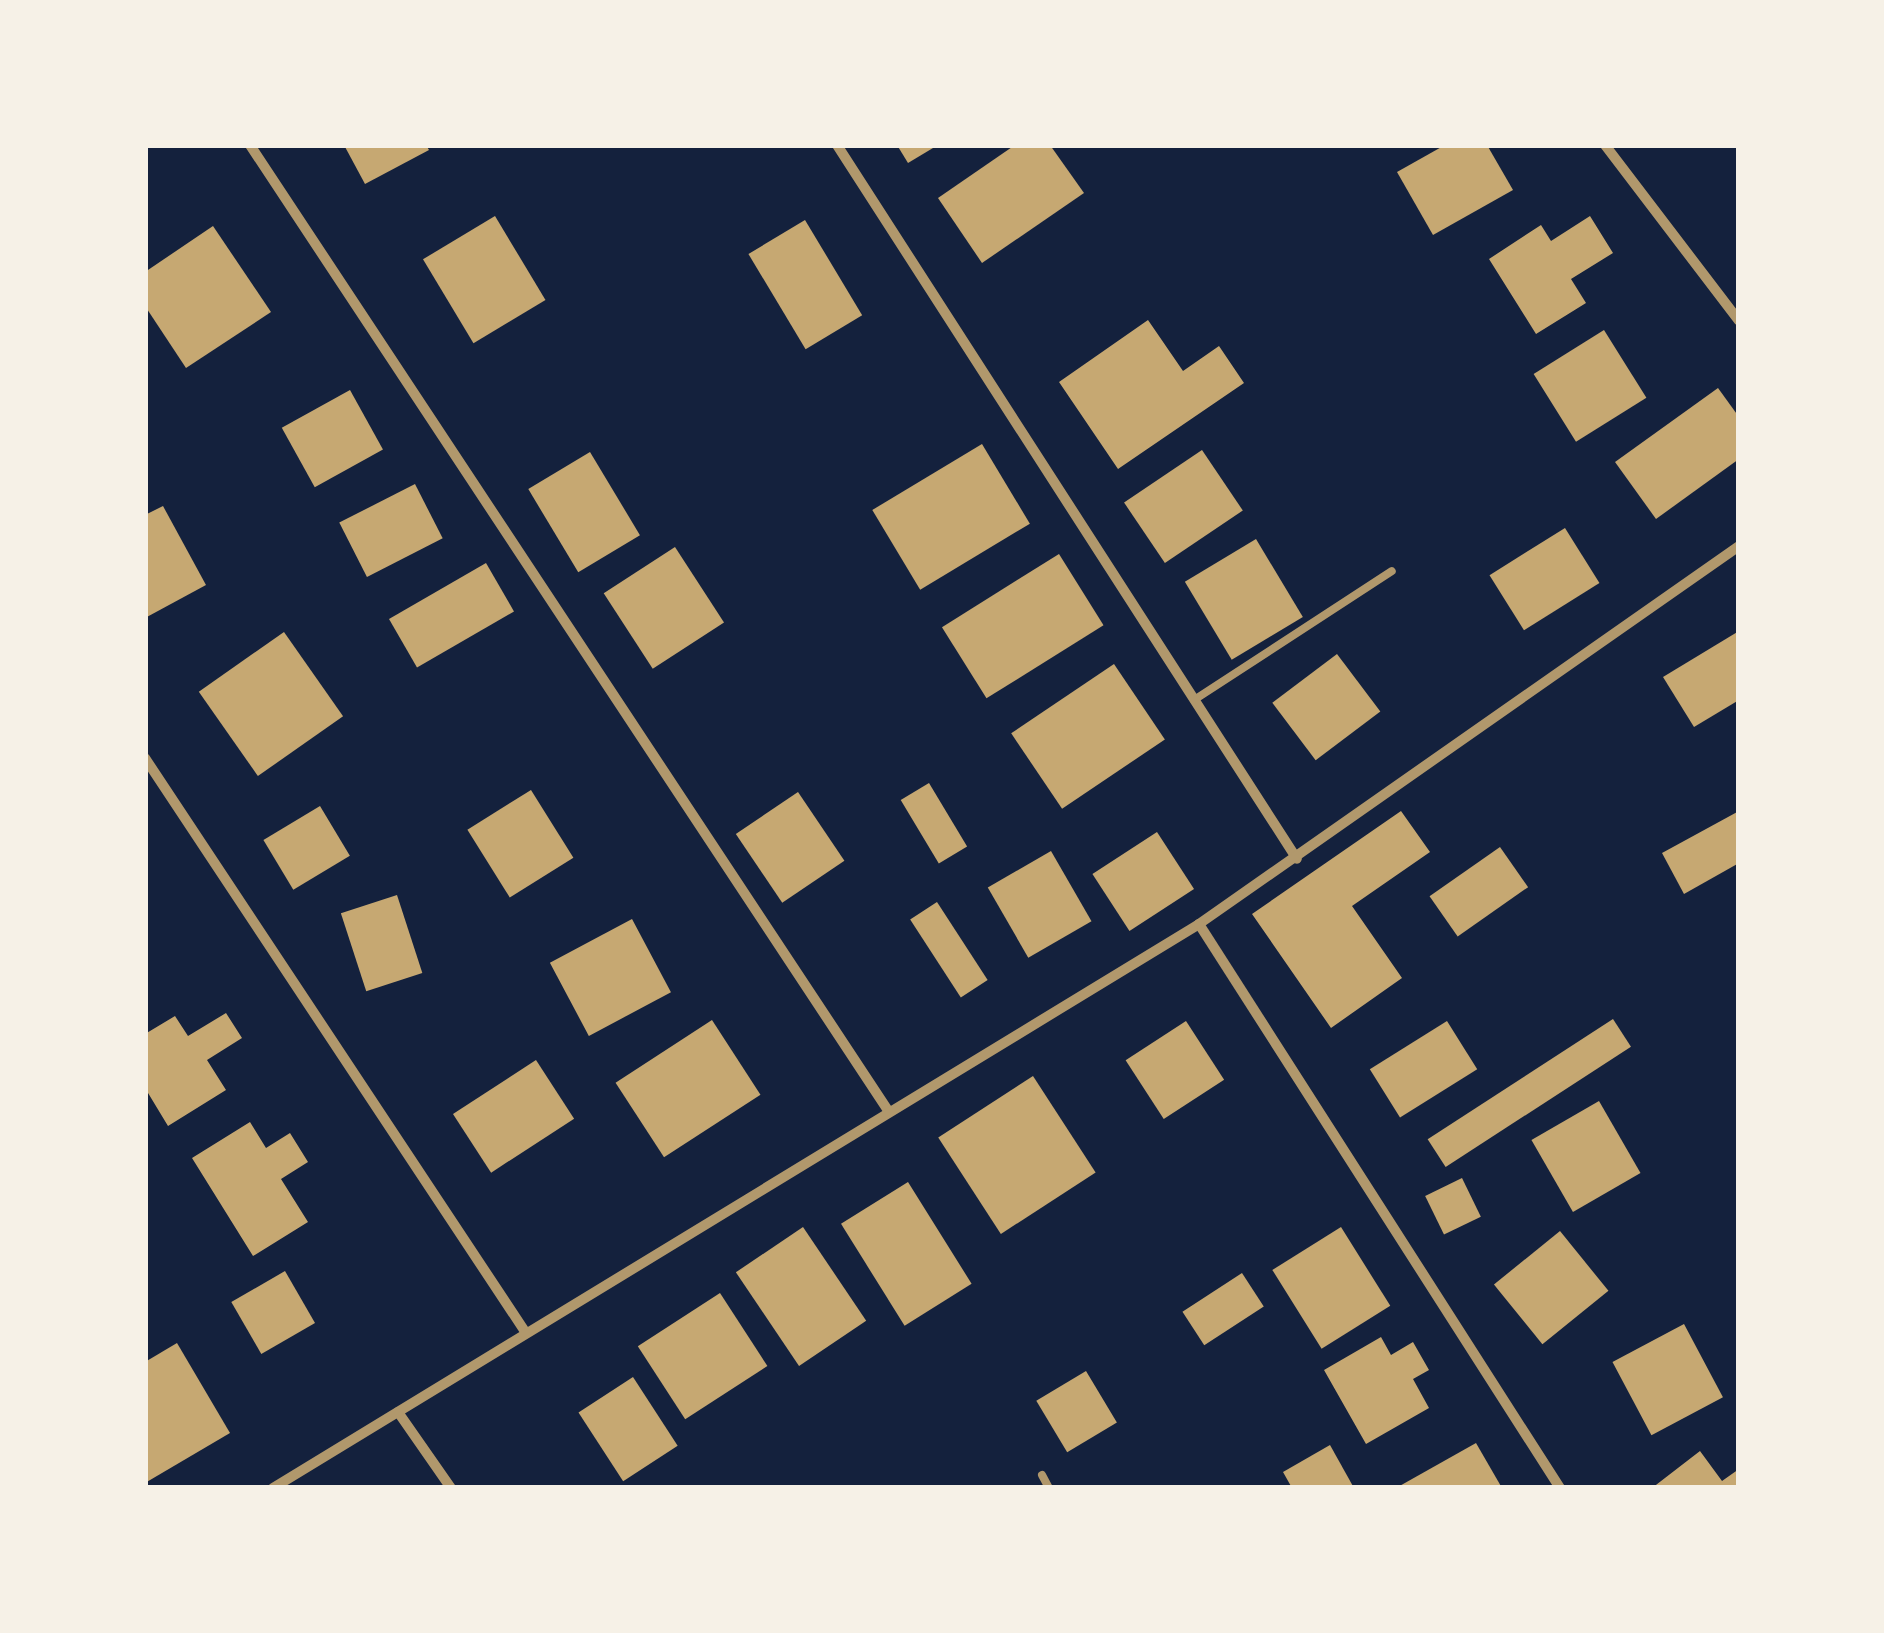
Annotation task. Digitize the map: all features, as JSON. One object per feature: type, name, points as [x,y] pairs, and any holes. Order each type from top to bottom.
[{"type":"street","points":[[250,145],[889,1112]]},
{"type":"street","points":[[837,145],[1297,859]]},
{"type":"street","points":[[1605,145],[1739,321]]},
{"type":"street","points":[[273,1488],[1200,924],[1739,546]]},
{"type":"street","points":[[145,758],[526,1334]]},
{"type":"street","points":[[1200,924],[1560,1488]]},
{"type":"street","points":[[398,1412],[452,1488]]},
{"type":"lane","points":[[1194,700],[1392,571]]},
{"type":"lane","points":[[1042,1475],[1050,1488]]},
{"type":"building","points":[[344,145],[426,145],[429,150],[365,184]]},
{"type":"building","points":[[897,145],[938,145],[908,163]]},
{"type":"building","points":[[1015,145],[1050,145],[1084,193],[982,263],[938,198]]},
{"type":"building","points":[[1445,145],[1487,145],[1513,190],[1433,235],[1397,172]]},
{"type":"building","points":[[495,216],[545,300],[473,343],[423,259]]},
{"type":"building","points":[[1590,216],[1613,253],[1571,279],[1586,303],[1536,334],[1489,259],[1541,225],[1551,241]]},
{"type":"building","points":[[805,220],[862,315],[806,349],[748,254]]},
{"type":"building","points":[[213,226],[271,312],[186,368],[145,306],[145,272]]},
{"type":"building","points":[[1148,320],[1183,371],[1219,346],[1244,383],[1118,469],[1059,382]]},
{"type":"building","points":[[1604,330],[1646,398],[1576,442],[1534,374]]},
{"type":"building","points":[[1718,388],[1739,417],[1739,459],[1656,519],[1615,462]]},
{"type":"building","points":[[350,390],[383,449],[315,487],[282,428]]},
{"type":"building","points":[[982,444],[1030,524],[920,590],[872,510]]},
{"type":"building","points":[[1202,450],[1243,511],[1165,563],[1124,503]]},
{"type":"building","points":[[590,452],[640,535],[578,572],[528,489]]},
{"type":"building","points":[[415,484],[443,538],[367,577],[339,523]]},
{"type":"building","points":[[163,506],[206,585],[145,618],[145,515]]},
{"type":"building","points":[[1565,528],[1599,583],[1524,630],[1490,575]]},
{"type":"building","points":[[1256,539],[1303,617],[1232,660],[1185,582]]},
{"type":"building","points":[[675,547],[724,622],[653,669],[604,593]]},
{"type":"building","points":[[1059,554],[1104,625],[986,698],[942,627]]},
{"type":"building","points":[[486,563],[514,611],[417,667],[389,619]]},
{"type":"building","points":[[1739,631],[1739,700],[1694,727],[1663,677]]},
{"type":"building","points":[[284,632],[343,716],[258,776],[199,692]]},
{"type":"building","points":[[1337,654],[1380,712],[1316,760],[1272,703]]},
{"type":"building","points":[[1114,664],[1165,739],[1062,809],[1011,733]]},
{"type":"building","points":[[929,783],[967,846],[939,863],[901,800]]},
{"type":"building","points":[[531,790],[573,858],[510,898],[467,830]]},
{"type":"building","points":[[798,792],[844,861],[782,903],[736,834]]},
{"type":"building","points":[[320,806],[350,856],[293,890],[263,840]]},
{"type":"building","points":[[1401,811],[1430,852],[1352,906],[1402,978],[1331,1028],[1252,914]]},
{"type":"building","points":[[1739,811],[1739,863],[1684,894],[1662,853]]},
{"type":"building","points":[[1157,832],[1194,889],[1129,931],[1092,874]]},
{"type":"building","points":[[1500,847],[1528,887],[1458,936],[1430,896]]},
{"type":"building","points":[[1051,851],[1092,921],[1028,958],[988,888]]},
{"type":"building","points":[[397,895],[422,973],[366,991],[341,913]]},
{"type":"building","points":[[937,902],[988,980],[961,997],[910,919]]},
{"type":"building","points":[[632,919],[671,992],[589,1036],[550,963]]},
{"type":"building","points":[[226,1013],[242,1038],[207,1060],[226,1090],[168,1126],[145,1088],[145,1034],[175,1016],[188,1036]]},
{"type":"building","points":[[1613,1019],[1631,1047],[1446,1167],[1428,1139]]},
{"type":"building","points":[[712,1020],[760,1095],[664,1157],[616,1083]]},
{"type":"building","points":[[1186,1021],[1224,1080],[1164,1119],[1126,1060]]},
{"type":"building","points":[[1447,1021],[1477,1069],[1400,1118],[1370,1069]]},
{"type":"building","points":[[536,1060],[574,1119],[491,1173],[453,1114]]},
{"type":"building","points":[[1033,1076],[1096,1172],[1001,1234],[938,1138]]},
{"type":"building","points":[[1599,1101],[1640,1173],[1573,1212],[1531,1140]]},
{"type":"building","points":[[250,1122],[266,1148],[290,1133],[308,1162],[281,1179],[308,1222],[253,1256],[192,1158]]},
{"type":"building","points":[[1462,1178],[1481,1217],[1444,1235],[1425,1196]]},
{"type":"building","points":[[908,1182],[972,1284],[905,1326],[841,1224]]},
{"type":"building","points":[[803,1227],[866,1321],[799,1366],[736,1272]]},
{"type":"building","points":[[1341,1227],[1390,1306],[1322,1349],[1272,1270]]},
{"type":"building","points":[[1560,1231],[1608,1291],[1542,1344],[1494,1284]]},
{"type":"building","points":[[285,1271],[315,1323],[261,1354],[231,1302]]},
{"type":"building","points":[[1242,1273],[1264,1307],[1204,1345],[1182,1312]]},
{"type":"building","points":[[720,1293],[767,1366],[685,1419],[638,1346]]},
{"type":"building","points":[[1684,1324],[1723,1397],[1651,1435],[1612,1362]]},
{"type":"building","points":[[1381,1337],[1391,1355],[1413,1342],[1429,1370],[1413,1379],[1429,1408],[1366,1444],[1324,1370]]},
{"type":"building","points":[[177,1343],[230,1433],[145,1483],[145,1362]]},
{"type":"building","points":[[1086,1371],[1117,1422],[1067,1452],[1036,1401]]},
{"type":"building","points":[[633,1377],[678,1446],[623,1481],[578,1412]]},
{"type":"building","points":[[1476,1443],[1502,1488],[1396,1488]]},
{"type":"building","points":[[1330,1445],[1354,1488],[1292,1488],[1283,1472]]},
{"type":"building","points":[[1700,1451],[1722,1481],[1739,1469],[1739,1488],[1652,1488]]}]
